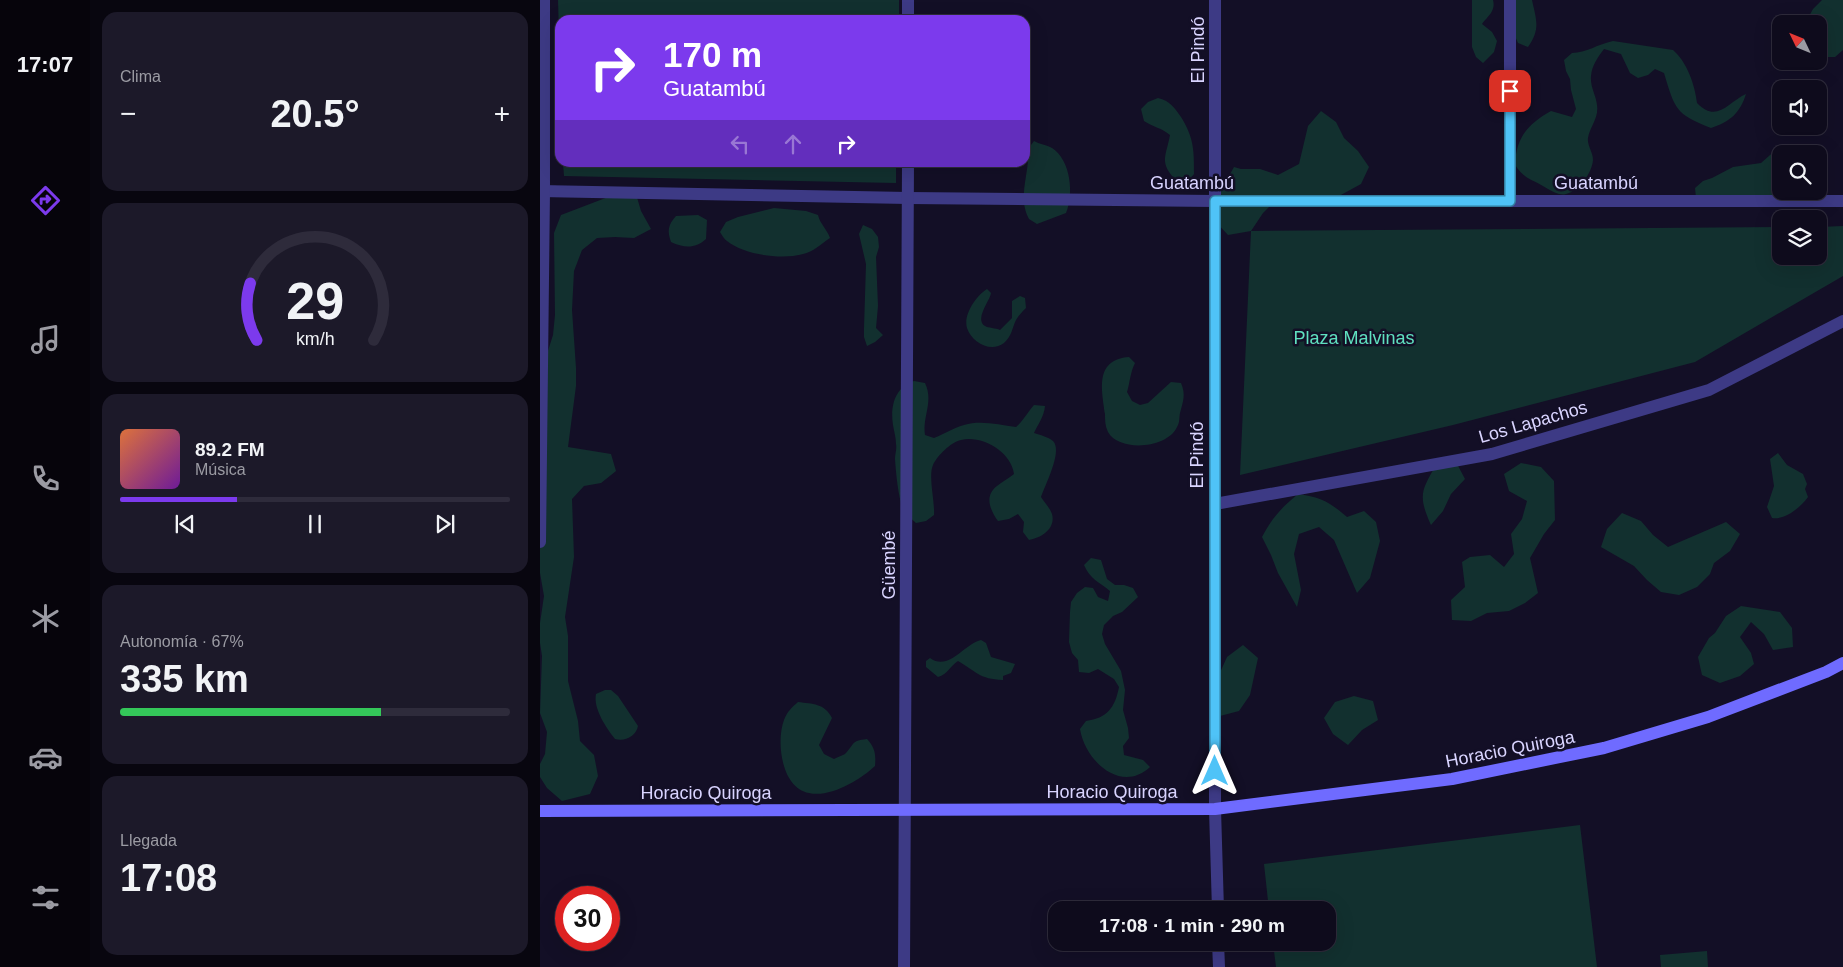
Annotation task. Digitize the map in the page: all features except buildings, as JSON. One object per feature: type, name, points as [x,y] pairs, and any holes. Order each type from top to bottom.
[{"type":"main road","name":"Horacio Quiroga","points":[[540,811],[1215,809],[1452,779],[1604,748],[1708,717],[1826,672],[1843,663]]},
{"type":"street","points":[[540,542],[544,0]]},
{"type":"street","points":[[908,0],[908,15]]},
{"type":"street","name":"El Pindó","points":[[1216,0],[1215,809],[1218,901]]},
{"type":"street","points":[[1510,0],[1510,201]]},
{"type":"street","name":"Güembé","points":[[904,967],[908,167]]},
{"type":"street","name":"Guatambú","points":[[542,191],[908,198],[1215,201],[1843,201]]},
{"type":"street","name":"Los Lapachos","points":[[1215,504],[1492,454],[1709,390],[1843,321]]},
{"type":"street","points":[[1218,951],[1219,967]]},
{"type":"green space","points":[[558,0],[899,0],[899,15],[558,15]]},
{"type":"green space","points":[[1472,0],[1493,0],[1494,4],[1489,16],[1482,24],[1492,32],[1497,41],[1494,52],[1483,63],[1476,57],[1472,47]]},
{"type":"green space","points":[[1514,0],[1532,0],[1536,18],[1536,29],[1535,35],[1528,47],[1518,43],[1514,34]]},
{"type":"green space","points":[[1822,0],[1843,0],[1843,50],[1835,57],[1828,57],[1828,15],[1810,15]]},
{"type":"green space","points":[[1613,41],[1673,50],[1686,67],[1692,81],[1697,103],[1704,109],[1711,112],[1717,111],[1746,94],[1744,101],[1729,120],[1711,128],[1690,119],[1678,109],[1674,103],[1664,73],[1655,69],[1648,75],[1638,78],[1630,73],[1621,54],[1604,49],[1594,65],[1591,76],[1597,110],[1588,138],[1588,144],[1593,157],[1592,165],[1584,181],[1576,189],[1566,194],[1557,193],[1530,179],[1519,170],[1515,165],[1518,147],[1530,126],[1551,111],[1572,117],[1576,109],[1564,60],[1572,53],[1582,52]]},
{"type":"green space","points":[[1158,98],[1174,107],[1189,131],[1193,151],[1194,174],[1188,181],[1178,182],[1166,165],[1165,160],[1170,135],[1144,121],[1141,109],[1148,102]]},
{"type":"green space","points":[[1321,111],[1336,122],[1344,138],[1358,151],[1369,167],[1361,184],[1328,202],[1276,200],[1263,213],[1251,231],[1228,235],[1215,221],[1215,201],[1234,167],[1260,169],[1278,175],[1299,164],[1308,126]]},
{"type":"green space","points":[[1034,141],[1052,148],[1058,154],[1067,169],[1070,188],[1066,213],[1037,224],[1029,219],[1024,202],[1027,167],[1030,167],[1030,146]]},
{"type":"green space","points":[[1772,153],[1772,197],[1696,198],[1695,188],[1703,181],[1733,167],[1761,163]]},
{"type":"green space","points":[[563,167],[896,167],[896,183],[564,176]]},
{"type":"green space","points":[[616,194],[636,194],[641,211],[651,229],[634,238],[597,238],[582,250],[574,271],[572,310],[576,386],[568,447],[611,454],[616,471],[601,483],[584,486],[572,499],[574,557],[565,617],[568,636],[568,681],[578,721],[580,741],[594,755],[598,776],[590,794],[562,801],[547,788],[540,777],[540,764],[545,754],[547,732],[540,713],[542,656],[540,623],[544,596],[540,573],[540,509],[547,354],[553,335],[555,315],[554,233],[561,215]]},
{"type":"green space","points":[[774,208],[806,211],[818,215],[830,238],[807,253],[794,256],[774,256],[753,253],[734,246],[720,232],[726,222]]},
{"type":"green space","points":[[698,215],[707,220],[706,239],[694,246],[671,242],[669,228],[676,216]]},
{"type":"green space","points":[[863,225],[872,229],[878,237],[879,247],[876,257],[878,306],[876,328],[883,335],[867,346],[864,337],[866,264],[859,234]]},
{"type":"green space","name":"Plaza Malvinas","points":[[1843,226],[1843,276],[1695,362],[1453,425],[1240,475],[1251,231],[1772,227],[1772,265],[1827,265],[1827,227]]},
{"type":"green space","points":[[987,289],[991,293],[983,310],[982,323],[985,326],[1000,330],[1012,318],[1012,301],[1020,296],[1025,298],[1026,308],[1016,320],[1009,338],[999,346],[993,347],[977,342],[969,333],[966,323],[971,306]]},
{"type":"green space","points":[[1129,357],[1135,363],[1127,392],[1132,401],[1140,405],[1148,403],[1171,382],[1181,383],[1183,387],[1184,398],[1178,425],[1172,434],[1154,444],[1132,445],[1122,443],[1114,438],[1106,428],[1102,386],[1105,370],[1118,359]]},
{"type":"green space","points":[[914,381],[925,383],[928,403],[925,435],[934,438],[964,425],[977,423],[1016,427],[1034,405],[1045,406],[1034,433],[1053,441],[1056,446],[1056,452],[1055,460],[1041,497],[1052,514],[1053,519],[1050,528],[1043,535],[1029,540],[1023,532],[1024,522],[1018,514],[1009,519],[998,521],[991,508],[989,499],[997,486],[1014,474],[1012,466],[1002,452],[978,440],[957,441],[935,461],[931,475],[934,515],[926,521],[916,523],[906,513],[901,504],[898,484],[892,411],[898,393],[902,388]]},
{"type":"green space","points":[[1778,453],[1787,465],[1803,474],[1807,484],[1805,489],[1808,497],[1801,505],[1787,515],[1772,518],[1767,507],[1774,486],[1770,459]]},
{"type":"green space","points":[[1456,462],[1465,479],[1451,494],[1443,511],[1431,525],[1424,507],[1424,488],[1436,465]]},
{"type":"green space","points":[[1521,463],[1541,467],[1554,481],[1555,520],[1530,558],[1538,593],[1525,603],[1509,611],[1487,613],[1471,621],[1452,620],[1451,600],[1465,587],[1462,562],[1470,557],[1490,555],[1504,567],[1514,554],[1511,534],[1522,519],[1527,501],[1509,491],[1504,474]]},
{"type":"green space","points":[[1298,494],[1324,501],[1347,517],[1364,511],[1376,522],[1380,541],[1370,578],[1357,593],[1334,540],[1319,527],[1299,534],[1294,554],[1301,590],[1297,607],[1278,573],[1262,537],[1277,514]]},
{"type":"green space","points":[[1622,513],[1641,521],[1653,535],[1668,547],[1726,522],[1740,534],[1730,551],[1714,563],[1710,574],[1697,587],[1679,595],[1661,592],[1634,566],[1601,547],[1607,529]]},
{"type":"green space","points":[[1091,558],[1101,560],[1107,579],[1115,585],[1133,588],[1138,597],[1104,625],[1102,634],[1105,644],[1121,671],[1125,690],[1123,710],[1129,738],[1123,746],[1124,755],[1143,760],[1150,767],[1139,774],[1128,777],[1116,775],[1106,770],[1097,762],[1083,741],[1080,729],[1086,721],[1093,720],[1109,711],[1115,701],[1119,687],[1114,679],[1098,669],[1089,673],[1079,672],[1078,660],[1072,653],[1069,642],[1071,602],[1077,593],[1085,587],[1093,588],[1098,597],[1108,601],[1110,591],[1092,577],[1084,565]]},
{"type":"green space","points":[[1741,606],[1780,612],[1792,628],[1793,647],[1773,650],[1764,634],[1751,622],[1740,637],[1751,653],[1754,664],[1740,676],[1720,683],[1702,675],[1698,657],[1709,638],[1715,633],[1726,616]]},
{"type":"green space","points":[[981,640],[986,643],[991,657],[1015,664],[1011,673],[1003,676],[1003,680],[983,676],[958,661],[938,677],[926,667],[926,661],[930,658],[944,662]]},
{"type":"green space","points":[[1243,645],[1258,658],[1250,695],[1239,711],[1220,716],[1218,677],[1227,657]]},
{"type":"green space","points":[[605,690],[611,690],[618,696],[638,726],[635,733],[630,737],[623,740],[615,739],[601,718],[596,705],[596,694]]},
{"type":"green space","points":[[1354,696],[1373,701],[1378,720],[1362,730],[1348,745],[1333,734],[1324,718],[1335,702]]},
{"type":"green space","points":[[798,702],[822,707],[832,718],[819,745],[824,754],[834,759],[845,754],[855,742],[867,739],[874,751],[875,766],[844,787],[826,793],[809,793],[800,789],[792,782],[787,773],[781,751],[782,729],[785,717]]},
{"type":"green space","points":[[1580,825],[1597,967],[1276,967],[1274,951],[1336,951],[1336,901],[1268,901],[1264,864]]},
{"type":"green space","points":[[1707,951],[1708,967],[1661,967],[1660,955]]},
{"type":"route","points":[[1215,771],[1215,201],[1510,201],[1510,91]]}]
